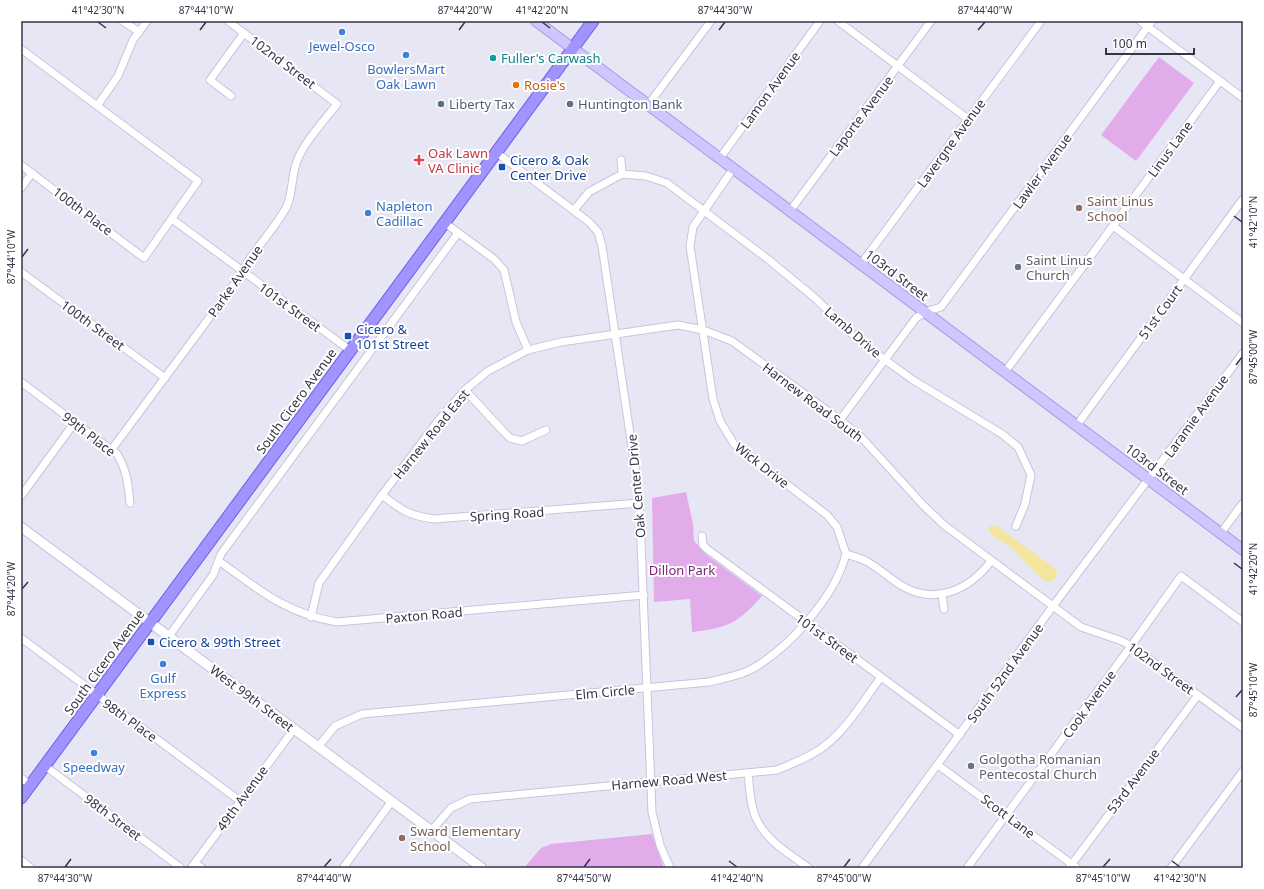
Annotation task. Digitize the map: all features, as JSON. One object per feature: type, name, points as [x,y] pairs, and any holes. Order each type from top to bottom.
[{"type":"main road","name":"103rd Street","points":[[536,21],[1243,550]]},
{"type":"main road","name":"South Cicero Avenue","points":[[21,798],[593,21]]},
{"type":"street","points":[[124,21],[139,32]]},
{"type":"street","points":[[97,106],[118,76],[131,44],[147,21]]},
{"type":"street","name":"102nd Street","points":[[228,21],[337,104]]},
{"type":"street","points":[[648,105],[711,21]]},
{"type":"street","name":"Lamon Avenue","points":[[720,158],[820,21]]},
{"type":"street","points":[[838,21],[968,119]]},
{"type":"street","name":"Laporte Avenue","points":[[790,211],[931,21]]},
{"type":"street","name":"Lavergne Avenue","points":[[861,264],[1041,21]]},
{"type":"street","points":[[1140,21],[1150,24],[1243,98]]},
{"type":"street","name":"Lawler Avenue","points":[[840,420],[916,318],[925,312],[940,308],[1150,24]]},
{"type":"street","points":[[231,96],[210,80],[244,33]]},
{"type":"street","points":[[21,49],[198,181],[172,220]]},
{"type":"street","name":"Linus Lane","points":[[1005,372],[1220,81]]},
{"type":"street","name":"Parke Avenue","points":[[112,449],[238,279],[287,207],[295,167],[301,151],[337,104]]},
{"type":"street","name":"Oak Center Drive","points":[[497,153],[590,222],[598,232],[602,246],[617,334],[640,503],[652,812],[656,831],[670,868]]},
{"type":"street","points":[[574,210],[589,192],[622,174],[621,160]]},
{"type":"street","name":"100th Place","points":[[21,164],[144,258],[172,220]]},
{"type":"street","name":"Wick Drive","points":[[733,169],[693,227],[690,246],[714,404],[720,421],[729,437],[742,451],[827,515],[837,527],[846,554]]},
{"type":"street","points":[[21,188],[32,173]]},
{"type":"street","name":"Lamb Drive","points":[[622,174],[646,176],[667,183],[705,210],[815,298],[856,338],[913,380],[1002,434],[1018,447],[1030,475],[1025,504],[1016,526]]},
{"type":"street","name":"51st Court","points":[[1077,425],[1243,199]]},
{"type":"street","name":"101st Street","points":[[172,220],[351,351]]},
{"type":"street","points":[[445,223],[494,259],[504,270],[516,322],[528,350]]},
{"type":"street","points":[[1113,226],[1243,323]]},
{"type":"street","points":[[169,636],[213,575],[221,554],[458,233]]},
{"type":"street","name":"100th Street","points":[[21,272],[165,378]]},
{"type":"street","name":"Harnew Road South","points":[[617,334],[678,325],[703,330],[732,341],[840,420],[862,438],[923,505],[944,525],[1053,606]]},
{"type":"street","name":"Harnew Road East","points":[[311,617],[319,583],[382,495],[438,421],[465,390],[488,371],[528,350],[561,342],[617,334]]},
{"type":"street","name":"Laramie Avenue","points":[[1149,480],[1243,353]]},
{"type":"street","name":"99th Place","points":[[21,382],[112,449],[123,464],[128,478],[130,503]]},
{"type":"street","points":[[465,390],[510,438],[522,441],[546,430]]},
{"type":"street","points":[[21,496],[75,422]]},
{"type":"street","name":"South 52nd Avenue","points":[[862,868],[1053,606],[1149,480]]},
{"type":"street","name":"Spring Road","points":[[382,495],[398,508],[415,516],[434,519],[640,503]]},
{"type":"street","points":[[1221,533],[1243,503]]},
{"type":"street","name":"West 99th Street","points":[[21,527],[482,868]]},
{"type":"street","name":"101st Street","points":[[702,536],[703,545],[707,549],[960,735]]},
{"type":"street","points":[[846,554],[865,561],[911,590],[926,594],[942,595],[973,581],[991,561]]},
{"type":"street","name":"Elm Circle","points":[[318,747],[335,726],[362,714],[709,682],[747,671],[778,651],[799,631],[836,581],[846,554]]},
{"type":"street","name":"Paxton Road","points":[[219,560],[278,602],[311,617],[337,622],[366,621],[644,596]]},
{"type":"street","name":"Cook Avenue","points":[[967,868],[1181,576],[1243,622]]},
{"type":"street","points":[[942,595],[944,609]]},
{"type":"street","name":"102nd Street","points":[[1053,606],[1085,628],[1122,641],[1131,646],[1243,728]]},
{"type":"street","name":"98th Place","points":[[21,638],[240,801]]},
{"type":"street","name":"Harnew Road West","points":[[431,831],[451,808],[470,799],[651,781],[748,774],[777,770],[800,761],[820,749],[840,730],[881,677]]},
{"type":"street","name":"53rd Avenue","points":[[1072,867],[1198,695]]},
{"type":"street","name":"49th Avenue","points":[[193,865],[294,729]]},
{"type":"street","name":"Scott Lane","points":[[938,765],[1007,815],[1072,867]]},
{"type":"street","name":"98th Street","points":[[45,766],[181,868]]},
{"type":"street","points":[[1171,868],[1243,771]]},
{"type":"street","points":[[748,774],[753,807],[758,822],[770,839],[809,868]]},
{"type":"street","points":[[21,778],[30,785]]},
{"type":"street","points":[[343,868],[392,801]]},
{"type":"street","points":[[21,860],[32,868]]},
{"type":"street","points":[[193,865],[202,868]]},
{"type":"green space","points":[[1159,57],[1194,83],[1136,161],[1101,135]]},
{"type":"green space","name":"Dillon Park","points":[[686,492],[693,524],[694,541],[708,556],[762,596],[754,605],[732,623],[692,632],[690,599],[654,602],[652,498]]},
{"type":"green space","points":[[652,834],[664,868],[524,868],[541,848],[551,844]]},
{"type":"shaded area","points":[[991,525],[997,526],[1056,569],[1057,573],[1055,579],[1048,582],[1043,580],[1009,546],[992,536],[988,529]]},
{"type":"place","name":"Jewel-Osco","points":[[342,32]]},
{"type":"place","name":"BowlersMart Oak Lawn","points":[[406,55]]},
{"type":"place","name":"Fuller's Carwash","points":[[493,58]]},
{"type":"place","name":"Rosie's","points":[[516,85]]},
{"type":"place","name":"Liberty Tax","points":[[441,104]]},
{"type":"place","name":"Huntington Bank","points":[[570,104]]},
{"type":"place","name":"Oak Lawn VA Clinic","points":[[419,160]]},
{"type":"place","name":"Cicero & Oak Center Drive","points":[[502,167]]},
{"type":"place","name":"Saint Linus School","points":[[1079,208]]},
{"type":"place","name":"Napleton Cadillac","points":[[368,213]]},
{"type":"place","name":"Saint Linus Church","points":[[1018,267]]},
{"type":"place","name":"Cicero & 101st Street","points":[[348,336]]},
{"type":"place","name":"Cicero & 99th Street","points":[[151,642]]},
{"type":"place","name":"Gulf Express","points":[[163,664]]},
{"type":"place","name":"Speedway","points":[[94,753]]},
{"type":"place","name":"Golgotha Romanian Pentecostal Church","points":[[971,766]]},
{"type":"place","name":"Sward Elementary School","points":[[402,838]]}]
